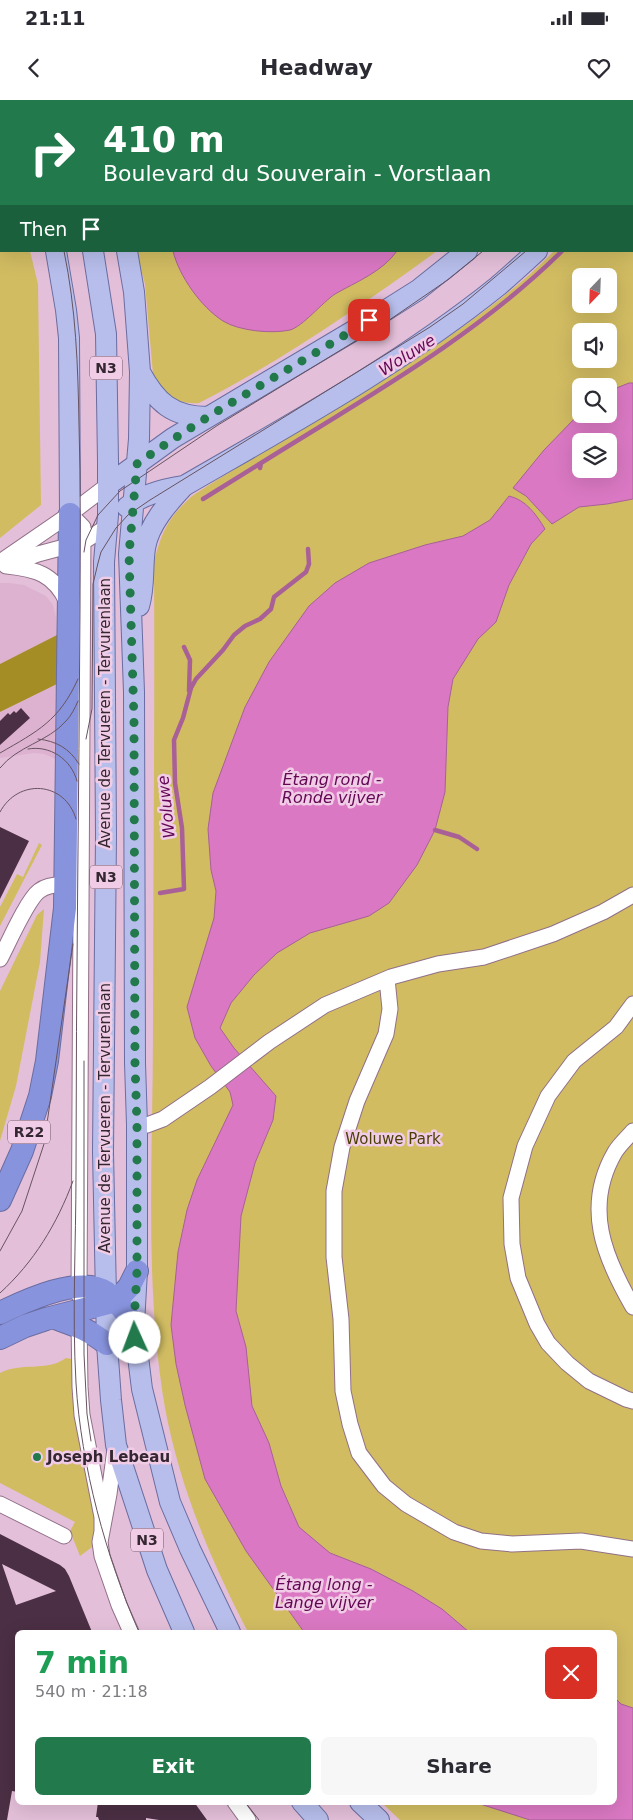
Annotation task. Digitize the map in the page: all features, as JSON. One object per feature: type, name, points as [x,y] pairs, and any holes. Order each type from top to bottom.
[{"type":"highway","points":[[70,514],[76,544],[69,604],[68,685],[73,885]]},
{"type":"highway","name":"R22","points":[[0,1200],[32,1123],[47,1060],[65,908],[73,885]]},
{"type":"highway","points":[[0,1338],[25,1326],[55,1318],[79,1318],[129,1287],[137,1271]]},
{"type":"highway","points":[[0,1313],[38,1297],[79,1286],[90,1286],[109,1299],[134,1324]]},
{"type":"highway","points":[[79,1318],[91,1332],[107,1344]]},
{"type":"main road","points":[[56,252],[69,338],[70,514]]},
{"type":"main road","name":"Avenue de Tervueren - Tervurenlaan","points":[[93,252],[106,334],[108,485],[108,526],[104,562],[106,835],[104,1152],[109,1299],[107,1344],[116,1445],[157,1570],[183,1630]]},
{"type":"main road","name":"Avenue de Tervueren - Tervurenlaan","points":[[127,252],[134,292],[140,372],[135,500],[129,554],[134,701],[137,1271],[134,1324],[142,1389],[170,1502],[197,1565],[229,1630]]},
{"type":"main road","points":[[108,485],[173,438],[418,290],[467,252]]},
{"type":"main road","points":[[108,526],[135,500],[150,494],[184,486],[378,370],[441,329],[498,286],[537,252]]},
{"type":"main road","points":[[140,372],[150,390],[174,411],[190,416],[208,417]]},
{"type":"main road","points":[[132,632],[143,594],[145,548],[150,534],[164,509],[184,486]]},
{"type":"main road","points":[[305,1805],[318,1820]]},
{"type":"main road","points":[[363,1805],[379,1820]]},
{"type":"street","points":[[2,565],[108,485]]},
{"type":"street","points":[[2,565],[76,544],[108,526]]},
{"type":"street","name":"Avenue de Tervueren - Tervurenlaan","points":[[76,544],[82,704],[73,885],[80,1387],[82,1415],[102,1517],[102,1530]]},
{"type":"street","points":[[2,565],[28,568],[43,574],[61,589],[69,604]]},
{"type":"street","points":[[68,685],[82,704]]},
{"type":"street","points":[[0,959],[31,899],[39,890],[52,885],[73,885]]},
{"type":"street","points":[[147,1125],[162,1119],[219,1080],[269,1042],[324,1006],[387,979],[438,964],[484,957],[553,934],[603,912],[633,895]]},
{"type":"street","points":[[387,979],[390,1009],[386,1034],[357,1101],[342,1147],[334,1191],[334,1257],[341,1319],[343,1391],[359,1453],[384,1486],[406,1504],[454,1532],[481,1541],[512,1544],[581,1540],[633,1549]]},
{"type":"street","points":[[633,1004],[616,1027],[574,1061],[548,1096],[525,1146],[511,1198],[512,1244],[518,1278],[537,1324],[548,1343],[567,1363],[589,1381],[633,1401]]},
{"type":"street","points":[[633,1131],[616,1151],[601,1182],[598,1219],[606,1250],[617,1279],[633,1307]]},
{"type":"street","name":"Avenue de Tervueren - Tervurenlaan","points":[[116,1445],[110,1494],[100,1542],[102,1556],[119,1605],[130,1630]]},
{"type":"street","points":[[0,1504],[64,1536]]},
{"type":"street","points":[[237,1805],[248,1820]]},
{"type":"shaded area","points":[[0,583],[24,585],[46,596],[53,605],[57,635],[0,664]]},
{"type":"shaded area","points":[[57,635],[59,683],[0,712],[0,664]]},
{"type":"shaded area","points":[[59,683],[58,760],[44,754],[34,753],[0,758],[0,712]]},
{"type":"green space","points":[[0,252],[30,252],[38,284],[41,505],[0,538]]},
{"type":"green space","points":[[136,252],[436,252],[380,292],[291,351],[199,403],[177,400],[165,392],[156,381],[153,374],[145,284]]},
{"type":"green space","name":"Woluwe Park","points":[[553,252],[633,252],[633,1820],[400,1820],[384,1805],[617,1805],[617,1630],[247,1630],[209,1551],[188,1495],[171,1438],[158,1362],[154,1315],[151,1220],[154,562],[167,526],[177,511],[192,496],[425,353],[520,283]]},
{"type":"green space","points":[[39,843],[42,845],[0,926],[0,907],[17,874],[23,877]]},
{"type":"green space","points":[[44,909],[40,962],[16,1086],[0,1141],[0,991],[37,915]]},
{"type":"green space","points":[[66,1358],[72,1359],[75,1404],[83,1461],[97,1526],[95,1545],[80,1556],[70,1531],[75,1522],[0,1483],[0,1373],[16,1368],[50,1365]]},
{"type":"water","points":[[173,252],[396,252],[376,271],[335,294],[295,328],[274,332],[256,331],[223,321],[199,299],[180,271]]},
{"type":"water","points":[[633,383],[633,499],[579,507],[552,524],[526,496],[513,488],[544,450],[572,421],[572,423],[617,423],[617,388]]},
{"type":"water","name":"Étang rond - Ronde vijver","points":[[509,496],[521,501],[530,508],[545,529],[531,544],[509,585],[496,622],[478,639],[453,679],[448,707],[445,792],[435,830],[417,865],[389,903],[369,916],[310,933],[277,953],[254,975],[231,1003],[220,1028],[234,1048],[276,1096],[273,1120],[255,1163],[241,1216],[236,1311],[246,1347],[252,1406],[269,1443],[281,1486],[299,1527],[330,1553],[371,1569],[413,1591],[442,1609],[467,1630],[303,1630],[246,1551],[205,1479],[185,1405],[176,1364],[171,1325],[178,1252],[187,1210],[197,1180],[233,1105],[230,1092],[211,1066],[195,1038],[187,1007],[214,918],[216,891],[211,870],[208,829],[213,793],[245,707],[269,662],[309,606],[335,583],[369,563],[425,545],[463,536],[490,520]]},
{"type":"water","points":[[617,1700],[621,1704],[633,1708],[633,1820],[530,1820],[483,1805],[617,1805]]},
{"type":"building","points":[[21,708],[30,718],[0,745],[0,721],[8,713],[10,715],[14,711],[16,713]]},
{"type":"building","points":[[0,827],[29,841],[0,899]]},
{"type":"building","points":[[0,1534],[65,1569],[91,1630],[15,1630],[15,1792],[12,1791],[7,1820],[0,1820]],"holes":[[[2,1564],[56,1591],[16,1605]]]},
{"type":"building","points":[[98,1805],[196,1805],[207,1820],[159,1820],[146,1818],[146,1820],[99,1820],[96,1817]]},
{"type":"waterway","name":"Woluwe","points":[[260,468],[261,463],[379,390],[456,339],[492,312],[561,252]]},
{"type":"waterway","points":[[203,499],[261,463]]},
{"type":"waterway","name":"Woluwe","points":[[160,893],[184,889],[182,828],[175,783],[174,740],[183,718],[191,688],[196,679],[234,635],[245,626],[260,619],[271,609],[274,597],[306,572],[309,564],[308,549]]},
{"type":"waterway","name":"Woluwe","points":[[184,647],[190,660],[189,691]]},
{"type":"waterway","points":[[435,830],[459,837],[477,849]]},
{"type":"tram line","points":[[64,252],[76,338],[80,471],[74,1304],[76,1383],[83,1446],[97,1510],[116,1573],[138,1630]]},
{"type":"tram line","points":[[84,552],[86,540],[98,515],[120,491],[218,425],[385,323],[449,279],[482,252]]},
{"type":"tram line","points":[[86,739],[92,709],[93,584],[101,552],[116,528],[128,515],[150,500],[430,327],[463,304],[525,252]]},
{"type":"tram line","points":[[0,753],[46,724],[63,705],[78,679]]},
{"type":"tram line","points":[[0,768],[15,754],[59,728],[70,717],[78,701]]},
{"type":"tram line","points":[[38,739],[51,741],[61,746],[79,764]]},
{"type":"tram line","points":[[28,749],[44,749],[58,755],[70,766],[77,781]]},
{"type":"tram line","points":[[0,812],[8,801],[18,793],[29,789],[41,788],[52,791],[62,797],[70,806],[76,819]]},
{"type":"tram line","points":[[0,1251],[22,1211],[44,1144],[73,944]]},
{"type":"tram line","points":[[84,1061],[84,1354],[87,1414],[91,1441]]},
{"type":"tram line","points":[[0,1293],[24,1268],[43,1242],[60,1212],[73,1181]]},
{"type":"tram line","points":[[247,1805],[259,1820]]},
{"type":"place","name":"Joseph Lebeau","points":[[37,1457]]},
{"type":"route","points":[[135,1338],[137,1125],[135,1063],[134,692],[129,554],[137,464],[173,438],[369,320]]},
{"type":"water label","name":"Étang long - Lange vijver","points":[[324,1593]]}]
